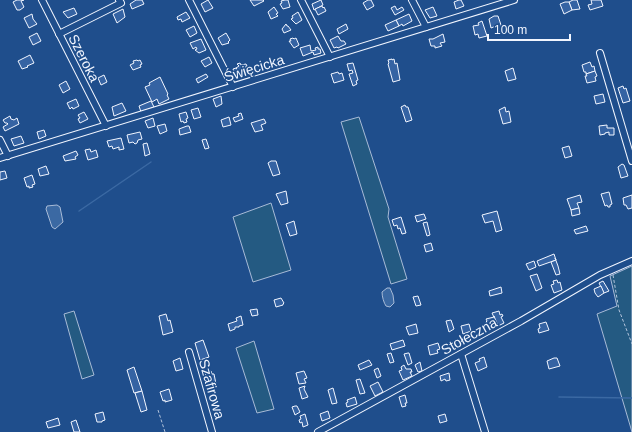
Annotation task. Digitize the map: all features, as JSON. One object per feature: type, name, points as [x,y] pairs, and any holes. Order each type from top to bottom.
[{"type":"street","name":"Szeroka","points":[[42,0],[106,126]]},
{"type":"street","points":[[59,34],[120,3],[119,0]]},
{"type":"street","points":[[189,0],[233,87]]},
{"type":"street","points":[[301,0],[330,57]]},
{"type":"street","points":[[412,0],[426,27]]},
{"type":"street","name":"Święcicka","points":[[0,158],[514,0]]},
{"type":"street","points":[[600,53],[632,161]]},
{"type":"street","points":[[0,140],[8,156]]},
{"type":"street","name":"Stołeczna","points":[[318,432],[612,270],[632,261]]},
{"type":"street","name":"Szafirowa","points":[[189,352],[212,432]]},
{"type":"street","points":[[461,354],[485,432]]},
{"type":"path","points":[[612,270],[620,310],[632,344]]},
{"type":"path","points":[[158,410],[165,432]]},
{"type":"shaded area","points":[[359,117],[389,209],[388,217],[407,279],[391,284],[341,122]]},
{"type":"shaded area","points":[[271,203],[291,270],[253,282],[233,217]]},
{"type":"shaded area","points":[[57,205],[60,207],[63,222],[55,229],[52,227],[46,209],[47,206]]},
{"type":"shaded area","points":[[632,266],[632,432],[597,314],[617,306],[610,276]]},
{"type":"shaded area","points":[[387,288],[390,288],[393,295],[394,303],[390,307],[386,306],[382,296],[382,292]]},
{"type":"shaded area","points":[[74,311],[94,375],[82,379],[64,314]]},
{"type":"shaded area","points":[[254,341],[274,409],[257,413],[236,348]]},
{"type":"building","points":[[17,0],[24,0],[21,1],[24,7],[20,10],[17,10],[13,2]]},
{"type":"building","points":[[136,0],[142,0],[144,4],[132,9],[130,4]]},
{"type":"building","points":[[208,0],[213,8],[205,12],[201,4]]},
{"type":"building","points":[[250,0],[263,0],[264,1],[254,6]]},
{"type":"building","points":[[288,0],[290,7],[283,9],[280,4],[282,3],[281,1]]},
{"type":"building","points":[[321,0],[323,5],[314,10],[312,4]]},
{"type":"building","points":[[371,0],[374,6],[367,10],[363,3]]},
{"type":"building","points":[[461,0],[464,6],[456,9],[454,2]]},
{"type":"building","points":[[577,0],[580,9],[572,10],[569,2]]},
{"type":"building","points":[[591,0],[601,0],[603,6],[590,10],[588,5],[592,4]]},
{"type":"building","points":[[569,2],[572,10],[564,14],[560,4]]},
{"type":"building","points":[[322,6],[326,11],[318,15],[315,9]]},
{"type":"building","points":[[395,6],[397,10],[402,7],[404,10],[395,15],[391,8]]},
{"type":"building","points":[[274,7],[278,13],[276,14],[278,16],[271,19],[268,12]]},
{"type":"building","points":[[433,7],[437,16],[430,18],[425,10]]},
{"type":"building","points":[[74,8],[77,14],[68,18],[63,12]]},
{"type":"building","points":[[123,9],[125,17],[117,23],[113,14]]},
{"type":"building","points":[[186,12],[190,18],[182,22],[181,19],[178,20],[177,17]]},
{"type":"building","points":[[298,12],[302,20],[296,24],[291,19],[293,18],[292,16]]},
{"type":"building","points":[[32,14],[33,19],[37,24],[29,28],[24,18]]},
{"type":"building","points":[[409,14],[412,21],[403,26],[402,24],[399,26],[396,20]]},
{"type":"building","points":[[494,16],[498,16],[503,31],[498,32],[496,26],[491,28],[489,19]]},
{"type":"building","points":[[396,20],[399,26],[388,31],[385,25]]},
{"type":"building","points":[[482,21],[487,36],[479,38],[478,34],[475,35],[473,26],[479,25],[478,23]]},
{"type":"building","points":[[286,24],[291,30],[284,33],[282,29]]},
{"type":"building","points":[[346,24],[348,29],[339,34],[337,29]]},
{"type":"building","points":[[194,26],[197,33],[190,37],[186,30]]},
{"type":"building","points":[[37,33],[41,41],[33,45],[29,37]]},
{"type":"building","points":[[226,33],[230,40],[228,42],[229,43],[222,45],[218,38]]},
{"type":"building","points":[[443,34],[445,42],[440,43],[442,46],[435,48],[435,46],[431,46],[429,39],[433,39]]},
{"type":"building","points":[[338,36],[341,41],[344,41],[346,44],[338,48],[334,48],[330,40]]},
{"type":"building","points":[[296,38],[299,45],[294,48],[289,41]]},
{"type":"building","points":[[201,39],[206,50],[199,53],[195,50],[197,49],[196,47],[193,49],[190,43]]},
{"type":"building","points":[[310,45],[311,51],[316,50],[315,48],[318,47],[321,53],[314,55],[313,52],[303,56],[300,48]]},
{"type":"building","points":[[30,55],[34,63],[22,69],[18,61]]},
{"type":"building","points":[[209,57],[212,63],[205,67],[201,61]]},
{"type":"building","points":[[394,59],[395,64],[397,63],[400,80],[393,82],[388,64],[388,60]]},
{"type":"building","points":[[140,60],[142,64],[140,65],[141,67],[133,70],[130,65],[134,63],[133,61]]},
{"type":"building","points":[[590,62],[592,67],[594,66],[595,71],[586,74],[582,65]]},
{"type":"building","points":[[240,63],[241,65],[246,64],[247,66],[244,68],[246,72],[242,74],[241,71],[238,71],[236,68],[239,66],[237,64]]},
{"type":"building","points":[[353,63],[358,80],[356,81],[357,84],[353,86],[349,74],[353,73],[352,70],[349,71],[347,64]]},
{"type":"building","points":[[236,68],[238,71],[241,71],[242,74],[236,77],[233,69]]},
{"type":"building","points":[[513,68],[516,79],[508,81],[505,71]]},
{"type":"building","points":[[595,71],[597,76],[595,77],[596,81],[587,83],[585,76],[587,76],[586,74]]},
{"type":"building","points":[[338,72],[339,74],[342,73],[344,80],[334,83],[331,74]]},
{"type":"building","points":[[206,74],[208,77],[198,83],[196,79]]},
{"type":"building","points":[[104,75],[107,82],[101,85],[98,78]]},
{"type":"building","points":[[160,77],[169,99],[159,104],[157,99],[152,102],[145,87]]},
{"type":"building","points":[[66,81],[70,89],[63,93],[59,85]]},
{"type":"building","points":[[623,86],[624,89],[626,88],[630,101],[623,103],[618,88]]},
{"type":"building","points":[[603,94],[605,102],[596,104],[594,96]]},
{"type":"building","points":[[221,96],[222,104],[216,107],[213,99]]},
{"type":"building","points":[[76,99],[79,106],[73,109],[72,107],[70,109],[67,103]]},
{"type":"building","points":[[151,101],[154,107],[141,112],[139,106]]},
{"type":"building","points":[[122,103],[126,111],[114,116],[112,107]]},
{"type":"building","points":[[405,105],[408,107],[412,120],[406,122],[401,107]]},
{"type":"building","points":[[505,107],[506,112],[509,111],[511,122],[503,124],[499,110]]},
{"type":"building","points":[[198,108],[201,117],[194,119],[191,110]]},
{"type":"building","points":[[84,112],[88,119],[80,123],[78,119],[80,118],[78,115]]},
{"type":"building","points":[[186,112],[188,118],[186,119],[187,122],[181,122],[179,114]]},
{"type":"building","points":[[241,113],[243,119],[235,122],[233,118],[239,116],[238,114]]},
{"type":"building","points":[[10,116],[11,119],[14,120],[17,118],[19,124],[5,131],[3,127],[8,124],[3,120]]},
{"type":"building","points":[[229,117],[231,125],[223,127],[221,120]]},
{"type":"building","points":[[153,118],[155,126],[148,128],[145,121]]},
{"type":"building","points":[[264,119],[266,123],[261,125],[263,130],[255,132],[251,123]]},
{"type":"building","points":[[165,124],[167,131],[160,134],[157,126]]},
{"type":"building","points":[[607,125],[607,128],[614,128],[614,135],[609,135],[609,132],[600,135],[599,126]]},
{"type":"building","points":[[189,126],[191,132],[180,135],[179,129]]},
{"type":"building","points":[[44,130],[46,136],[39,139],[37,132]]},
{"type":"building","points":[[140,132],[142,139],[138,140],[135,144],[133,142],[129,143],[127,135]]},
{"type":"building","points":[[21,136],[24,143],[14,146],[11,139]]},
{"type":"building","points":[[121,138],[124,149],[119,150],[119,147],[113,149],[112,146],[109,147],[107,141]]},
{"type":"building","points":[[206,139],[209,148],[205,149],[202,140]]},
{"type":"building","points":[[147,143],[150,154],[145,156],[143,144]]},
{"type":"building","points":[[569,146],[572,156],[565,158],[562,148]]},
{"type":"building","points":[[90,149],[91,152],[96,150],[98,157],[88,160],[85,150]]},
{"type":"building","points":[[76,151],[78,155],[75,157],[76,159],[65,161],[63,156]]},
{"type":"building","points":[[271,161],[276,161],[280,174],[273,176],[268,163]]},
{"type":"building","points":[[622,164],[624,165],[628,176],[621,178],[618,167]]},
{"type":"building","points":[[46,166],[49,174],[40,176],[38,169]]},
{"type":"building","points":[[5,171],[7,178],[0,180],[0,172]]},
{"type":"building","points":[[32,175],[35,184],[32,185],[33,187],[29,188],[29,186],[27,187],[24,178]]},
{"type":"building","points":[[286,191],[288,203],[281,205],[276,194]]},
{"type":"building","points":[[609,192],[612,204],[608,207],[607,205],[605,206],[601,194]]},
{"type":"building","points":[[580,195],[582,202],[577,203],[579,208],[571,210],[567,199]]},
{"type":"building","points":[[632,195],[632,208],[628,209],[626,205],[624,205],[623,198]]},
{"type":"building","points":[[579,208],[580,214],[572,216],[571,210]]},
{"type":"building","points":[[497,211],[502,230],[496,232],[493,221],[485,223],[482,215]]},
{"type":"building","points":[[424,214],[426,219],[417,222],[415,216]]},
{"type":"building","points":[[401,217],[406,233],[402,234],[397,225],[394,226],[392,220]]},
{"type":"building","points":[[294,221],[297,234],[290,236],[286,224]]},
{"type":"building","points":[[427,222],[430,235],[427,236],[423,223]]},
{"type":"building","points":[[586,226],[588,231],[576,234],[574,230]]},
{"type":"building","points":[[431,243],[433,250],[426,252],[424,245]]},
{"type":"building","points":[[554,254],[556,260],[539,266],[537,261]]},
{"type":"building","points":[[556,260],[560,274],[556,275],[551,262]]},
{"type":"building","points":[[534,261],[536,267],[529,270],[526,264]]},
{"type":"building","points":[[537,274],[542,288],[536,291],[530,276]]},
{"type":"building","points":[[557,280],[558,283],[560,282],[562,290],[554,293],[551,285],[554,284],[553,281]]},
{"type":"building","points":[[603,281],[609,291],[604,293],[599,283]]},
{"type":"building","points":[[601,286],[604,293],[598,297],[594,289]]},
{"type":"building","points":[[501,287],[502,293],[490,296],[489,291]]},
{"type":"building","points":[[418,296],[421,305],[416,306],[413,297]]},
{"type":"building","points":[[281,298],[284,303],[283,305],[276,307],[274,300]]},
{"type":"building","points":[[257,309],[258,315],[252,316],[250,310]]},
{"type":"building","points":[[499,311],[500,315],[502,314],[503,316],[501,317],[504,323],[498,326],[492,313]]},
{"type":"building","points":[[166,314],[168,321],[170,320],[173,332],[163,335],[159,316]]},
{"type":"building","points":[[241,316],[243,325],[235,327],[235,329],[230,331],[228,324],[237,321],[236,318]]},
{"type":"building","points":[[494,316],[498,326],[490,329],[486,319]]},
{"type":"building","points":[[451,320],[454,329],[449,332],[446,321]]},
{"type":"building","points":[[546,322],[549,330],[539,333],[539,324]]},
{"type":"building","points":[[416,324],[418,333],[409,335],[406,327]]},
{"type":"building","points":[[469,324],[471,331],[463,334],[461,326]]},
{"type":"building","points":[[203,340],[209,357],[200,360],[195,343]]},
{"type":"building","points":[[403,340],[405,346],[392,350],[390,344]]},
{"type":"building","points":[[438,343],[440,349],[437,350],[438,353],[430,355],[428,346]]},
{"type":"building","points":[[391,353],[394,362],[390,363],[387,354]]},
{"type":"building","points":[[409,353],[412,363],[408,365],[404,354]]},
{"type":"building","points":[[484,357],[487,367],[478,371],[475,363]]},
{"type":"building","points":[[180,358],[183,369],[176,371],[173,361]]},
{"type":"building","points":[[557,358],[560,366],[549,369],[547,361]]},
{"type":"building","points":[[369,360],[372,365],[360,370],[358,365]]},
{"type":"building","points":[[420,362],[422,371],[418,372],[415,365]]},
{"type":"building","points":[[404,365],[406,369],[411,369],[412,372],[410,372],[412,376],[403,380],[399,371],[402,370],[401,367]]},
{"type":"building","points":[[134,367],[142,391],[134,393],[127,370]]},
{"type":"building","points":[[378,368],[381,376],[377,378],[374,370]]},
{"type":"building","points":[[211,371],[212,374],[214,374],[216,384],[209,386],[208,381],[206,382],[204,377],[206,376],[205,374]]},
{"type":"building","points":[[304,371],[307,378],[304,379],[306,383],[299,384],[296,373]]},
{"type":"building","points":[[449,373],[450,380],[446,381],[445,379],[441,381],[440,376]]},
{"type":"building","points":[[360,379],[365,393],[360,394],[356,380]]},
{"type":"building","points":[[378,382],[383,392],[375,396],[370,386]]},
{"type":"building","points":[[305,386],[304,389],[308,397],[302,399],[299,388]]},
{"type":"building","points":[[333,388],[337,403],[332,404],[328,390]]},
{"type":"building","points":[[169,389],[172,400],[165,402],[165,400],[163,401],[160,392]]},
{"type":"building","points":[[142,391],[147,410],[141,412],[135,393]]},
{"type":"building","points":[[405,395],[407,403],[405,403],[406,406],[402,407],[399,397]]},
{"type":"building","points":[[355,397],[357,404],[347,407],[347,400]]},
{"type":"building","points":[[297,406],[300,412],[295,415],[292,407]]},
{"type":"building","points":[[328,411],[330,418],[322,421],[320,414]]},
{"type":"building","points":[[103,412],[105,420],[102,422],[97,422],[95,414]]},
{"type":"building","points":[[305,414],[308,425],[303,427],[302,422],[300,423],[299,420],[301,419],[300,416]]},
{"type":"building","points":[[445,414],[447,421],[440,423],[438,416]]},
{"type":"building","points":[[58,418],[60,425],[48,428],[46,422]]},
{"type":"building","points":[[76,420],[80,432],[74,432],[71,422]]},
{"type":"waterway","points":[[79,211],[151,162]]},
{"type":"waterway","points":[[559,397],[632,398]]}]
